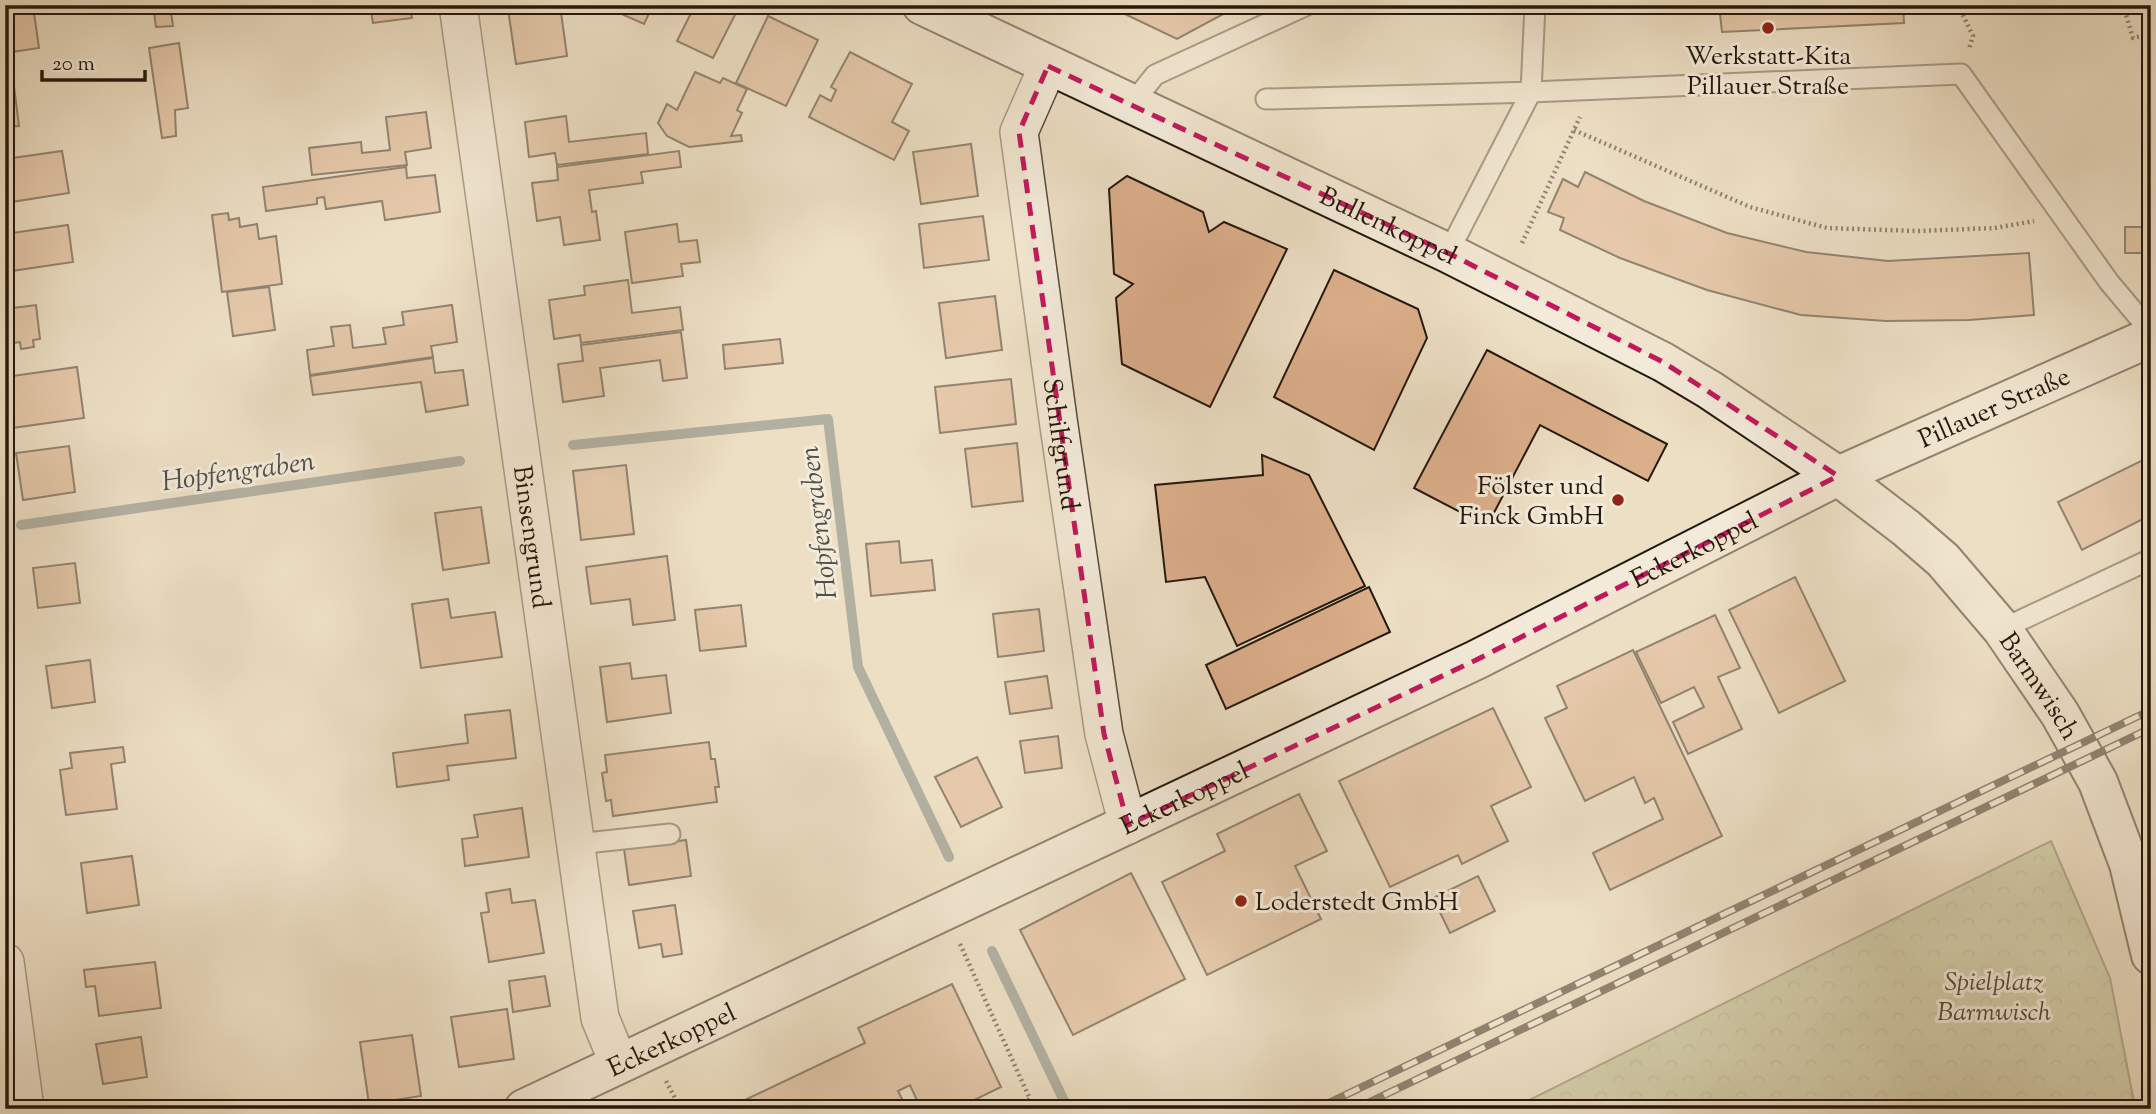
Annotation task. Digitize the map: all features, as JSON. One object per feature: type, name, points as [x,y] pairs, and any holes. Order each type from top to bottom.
[{"type":"street","name":"Binsengrund","points":[[458,5],[600,1018],[620,1064]]},
{"type":"street","name":"Bullenkoppel","points":[[922,5],[1448,253],[1663,362],[1710,390],[1838,476]]},
{"type":"street","name":"Schilfgrund","points":[[1048,65],[1019,132],[1104,734],[1128,825]]},
{"type":"street","name":"Pillauer Straße","points":[[1838,476],[2151,335]]},
{"type":"street","name":"Eckerkoppel","points":[[524,1109],[1476,660],[1838,476]]},
{"type":"street","name":"Barmwisch","points":[[1838,476],[1906,527],[1943,560],[2002,629],[2060,714],[2098,782],[2129,864],[2151,955]]},
{"type":"street","points":[[5,962],[25,1109]]},
{"type":"lane","points":[[1132,104],[1154,75],[1307,5]]},
{"type":"lane","points":[[1448,253],[1531,92],[1535,5]]},
{"type":"lane","points":[[1266,99],[1531,92],[1961,74],[2109,282],[2151,335]]},
{"type":"lane","points":[[2002,629],[2151,559]]},
{"type":"lane","points":[[577,844],[670,834]]},
{"type":"path","points":[[1958,5],[1973,36],[1961,74]]},
{"type":"path","points":[[2123,5],[2133,38],[2151,34]]},
{"type":"path","points":[[1522,243],[1594,88]]},
{"type":"path","points":[[1574,130],[1750,207],[1827,228],[1917,231],[1996,228],[2062,215]]},
{"type":"path","points":[[946,911],[1031,1099],[1011,1109]]},
{"type":"highlighted area","points":[[1048,66],[1448,253],[1663,362],[1838,476],[1476,660],[1128,825],[1104,734],[1019,132]]},
{"type":"green space","name":"Spielplatz Barmwisch","points":[[2051,841],[2110,978],[2134,1102],[2133,1109],[1511,1109]]},
{"type":"building","points":[[153,5],[170,5],[173,26],[156,27]]},
{"type":"building","points":[[370,5],[410,5],[412,18],[373,23]]},
{"type":"building","points":[[532,5],[560,5],[567,56],[516,64],[508,9]]},
{"type":"building","points":[[609,5],[653,5],[644,24],[608,8]]},
{"type":"building","points":[[695,5],[740,5],[713,58],[677,41]]},
{"type":"building","points":[[1106,5],[1240,5],[1177,39]]},
{"type":"building","points":[[1719,5],[1903,5],[1904,23],[1722,32]]},
{"type":"building","points":[[33,6],[39,48],[5,53],[5,10]]},
{"type":"building","points":[[768,16],[818,40],[786,106],[736,83]]},
{"type":"building","points":[[179,43],[188,108],[175,110],[176,136],[162,138],[149,48]]},
{"type":"building","points":[[850,52],[912,84],[892,122],[909,131],[894,160],[809,117],[820,95],[831,101],[836,90],[831,87]]},
{"type":"building","points":[[695,72],[720,83],[723,78],[747,89],[737,110],[742,113],[731,136],[741,135],[742,141],[689,147],[667,136],[658,123],[667,104],[677,110]]},
{"type":"building","points":[[13,78],[19,126],[5,127],[5,79]]},
{"type":"building","points":[[426,112],[431,148],[405,152],[407,165],[312,175],[309,148],[361,142],[362,153],[390,150],[386,117]]},
{"type":"building","points":[[566,116],[569,142],[646,133],[648,154],[557,165],[555,153],[529,157],[525,122]]},
{"type":"building","points":[[971,144],[978,196],[921,204],[913,152]]},
{"type":"building","points":[[62,151],[69,193],[5,203],[5,159]]},
{"type":"building","points":[[679,151],[681,167],[641,172],[643,183],[589,190],[592,212],[596,211],[600,240],[564,245],[560,217],[537,221],[532,183],[558,180],[557,167]]},
{"type":"building","points":[[2145,162],[2151,162],[2151,253],[2125,253],[2125,227],[2145,227]]},
{"type":"building","points":[[406,167],[407,178],[435,175],[440,212],[385,220],[382,201],[326,209],[324,197],[317,198],[317,204],[266,211],[263,187]]},
{"type":"building","points":[[1585,172],[1644,201],[1727,233],[1806,252],[1888,261],[2029,253],[2034,315],[1969,320],[1886,321],[1801,315],[1707,290],[1620,258],[1560,230],[1564,218],[1548,212],[1563,179],[1578,187]]},
{"type":"building","points":[[1127,176],[1203,212],[1209,232],[1224,222],[1287,249],[1210,407],[1122,364],[1116,298],[1133,284],[1114,274],[1109,189]]},
{"type":"building","points":[[228,213],[229,220],[239,218],[240,227],[257,224],[259,239],[276,236],[282,284],[222,292],[212,215]]},
{"type":"building","points":[[983,216],[989,260],[924,268],[919,224]]},
{"type":"building","points":[[677,224],[679,242],[697,240],[700,262],[681,264],[683,276],[632,283],[625,232]]},
{"type":"building","points":[[68,225],[73,262],[5,272],[5,234]]},
{"type":"building","points":[[1334,270],[1418,309],[1427,338],[1374,450],[1274,397]]},
{"type":"building","points":[[628,280],[632,313],[680,307],[683,330],[581,343],[580,335],[554,339],[549,300],[585,295],[584,286]]},
{"type":"building","points":[[269,287],[275,330],[233,336],[227,292]]},
{"type":"building","points":[[995,296],[1002,350],[946,358],[939,303]]},
{"type":"building","points":[[36,305],[40,339],[33,340],[34,347],[21,349],[20,342],[5,344],[5,309]]},
{"type":"building","points":[[452,305],[457,342],[431,346],[433,357],[310,375],[307,350],[334,346],[331,327],[350,325],[353,348],[386,344],[383,328],[404,325],[402,312]]},
{"type":"building","points":[[681,332],[687,378],[663,381],[660,360],[600,368],[604,396],[563,402],[558,364],[583,361],[581,345]]},
{"type":"building","points":[[780,339],[783,363],[725,369],[723,345]]},
{"type":"building","points":[[1487,350],[1667,444],[1648,481],[1540,425],[1487,526],[1414,488]]},
{"type":"building","points":[[433,358],[435,373],[463,370],[468,405],[426,412],[421,382],[313,395],[310,376]]},
{"type":"building","points":[[77,367],[84,418],[12,428],[5,377]]},
{"type":"building","points":[[1011,379],[1016,424],[940,433],[935,387]]},
{"type":"building","points":[[1017,443],[1023,501],[972,507],[965,449]]},
{"type":"building","points":[[69,446],[75,492],[23,500],[16,453]]},
{"type":"building","points":[[1262,455],[1309,475],[1365,586],[1237,646],[1205,577],[1166,582],[1155,485],[1263,475]]},
{"type":"building","points":[[2151,456],[2151,515],[2082,550],[2058,502]]},
{"type":"building","points":[[626,465],[634,534],[581,540],[573,471]]},
{"type":"building","points":[[481,507],[489,563],[443,570],[435,513]]},
{"type":"building","points":[[899,541],[901,563],[932,560],[935,590],[871,596],[866,544]]},
{"type":"building","points":[[667,556],[675,620],[633,625],[630,599],[591,604],[586,567]]},
{"type":"building","points":[[75,563],[80,603],[38,608],[33,568]]},
{"type":"building","points":[[1795,577],[1845,681],[1779,713],[1729,610]]},
{"type":"building","points":[[1369,587],[1390,632],[1226,709],[1206,665]]},
{"type":"building","points":[[448,599],[451,618],[495,612],[502,657],[421,668],[412,604]]},
{"type":"building","points":[[741,605],[746,646],[700,651],[695,610]]},
{"type":"building","points":[[1039,609],[1044,651],[998,657],[993,614]]},
{"type":"building","points":[[1715,615],[1740,668],[1718,677],[1742,729],[1688,754],[1673,722],[1704,707],[1694,687],[1661,703],[1636,652]]},
{"type":"building","points":[[1633,650],[1722,836],[1610,890],[1593,853],[1663,819],[1654,798],[1645,803],[1634,777],[1585,801],[1545,718],[1567,708],[1557,686]]},
{"type":"building","points":[[90,660],[95,702],[52,708],[46,666]]},
{"type":"building","points":[[630,663],[632,679],[666,675],[671,713],[607,722],[600,667]]},
{"type":"building","points":[[1047,676],[1052,708],[1010,714],[1005,682]]},
{"type":"building","points":[[1493,708],[1531,787],[1491,806],[1508,841],[1462,864],[1458,855],[1390,887],[1339,781]]},
{"type":"building","points":[[510,710],[516,758],[447,766],[449,780],[397,787],[393,753],[468,743],[465,715]]},
{"type":"building","points":[[1058,736],[1062,768],[1025,773],[1020,741]]},
{"type":"building","points":[[709,742],[711,759],[715,759],[719,787],[715,787],[717,802],[613,816],[611,800],[606,801],[602,773],[607,772],[605,755]]},
{"type":"building","points":[[123,747],[125,762],[111,764],[117,809],[66,815],[60,770],[72,768],[70,753]]},
{"type":"building","points":[[977,757],[1002,807],[961,827],[935,777]]},
{"type":"building","name":"Loderstedt GmbH","points":[[1299,794],[1327,851],[1295,866],[1321,919],[1207,975],[1162,882],[1225,851],[1217,834]]},
{"type":"building","points":[[522,808],[529,857],[465,866],[462,839],[478,837],[474,815]]},
{"type":"building","points":[[686,840],[691,876],[629,885],[624,849]]},
{"type":"building","points":[[132,856],[139,905],[87,913],[81,863]]},
{"type":"building","points":[[1131,873],[1185,979],[1073,1035],[1020,930]]},
{"type":"building","points":[[1478,876],[1495,911],[1450,933],[1433,898]]},
{"type":"building","points":[[510,889],[512,903],[535,900],[544,953],[489,962],[481,913],[489,912],[486,893]]},
{"type":"building","points":[[675,905],[682,954],[663,957],[661,944],[639,948],[633,911]]},
{"type":"building","points":[[155,962],[161,1008],[99,1016],[95,986],[86,987],[84,970]]},
{"type":"building","points":[[545,976],[550,1006],[513,1012],[509,981]]},
{"type":"building","points":[[952,984],[1001,1087],[956,1109],[921,1109],[910,1085],[898,1091],[907,1109],[726,1109],[865,1043],[858,1028]]},
{"type":"building","points":[[507,1009],[514,1059],[459,1067],[451,1017]]},
{"type":"building","points":[[412,1035],[421,1096],[369,1104],[360,1042]]},
{"type":"building","points":[[141,1037],[147,1077],[103,1084],[96,1044]]},
{"type":"waterway","name":"Hopfengraben","points":[[573,445],[828,419],[858,667],[949,857]]},
{"type":"waterway","name":"Hopfengraben","points":[[21,525],[460,461]]},
{"type":"waterway","name":"Hopfengraben","points":[[992,951],[1068,1109]]},
{"type":"railway","points":[[1316,1109],[2151,710]]},
{"type":"railway","points":[[1355,1109],[2151,728]]},
{"type":"place","name":"Werkstatt-Kita Pillauer Straße","points":[[1768,28]]},
{"type":"place","name":"Fölster und Finck GmbH","points":[[1618,500]]},
{"type":"place","name":"Loderstedt GmbH","points":[[1241,901]]}]
